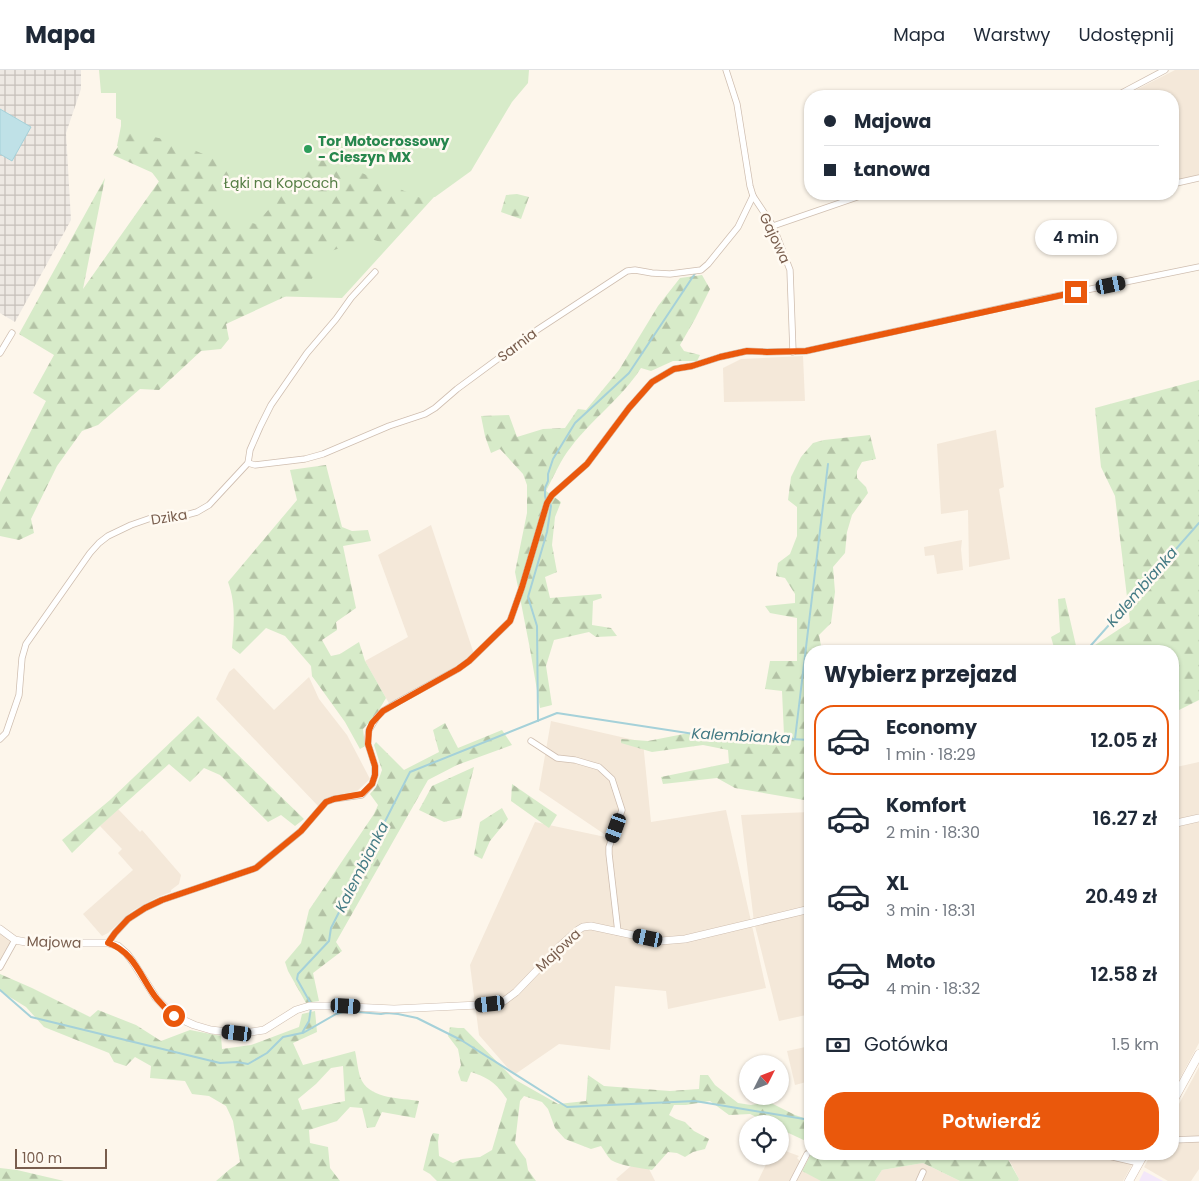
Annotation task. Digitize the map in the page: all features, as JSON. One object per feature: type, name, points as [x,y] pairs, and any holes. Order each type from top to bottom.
[{"type":"main road","points":[[1179,1090],[1199,1054]]},
{"type":"main road","points":[[1129,1181],[1141,1160]]},
{"type":"street","name":"Gajowa","points":[[726,70],[737,104],[753,196],[773,226],[790,270],[793,352]]},
{"type":"street","points":[[1127,90],[1165,70]]},
{"type":"street","points":[[1179,182],[1199,178]]},
{"type":"street","name":"Sarnia","points":[[248,463],[305,459],[323,454],[424,414],[435,408],[457,389],[537,330],[627,270],[670,274],[701,270],[738,227],[753,196]]},
{"type":"street","points":[[773,226],[849,200]]},
{"type":"street","points":[[108,943],[128,919],[145,908],[162,900],[256,868],[301,831],[326,802],[362,794],[372,784],[375,766],[368,744],[369,730],[372,723],[383,711],[469,661],[510,621],[547,503],[552,495],[587,464],[629,408],[652,382],[674,369],[747,351],[806,351],[1042,299],[1199,267]]},
{"type":"street","name":"Dzika","points":[[0,740],[6,733],[19,695],[22,658],[26,644],[74,575],[99,543],[108,536],[131,525],[154,518],[186,515],[197,512],[209,504],[248,463],[250,450],[271,405],[307,353],[351,298],[375,272]]},
{"type":"street","points":[[0,353],[12,333]]},
{"type":"street","points":[[531,741],[557,758],[575,760],[599,767],[612,779],[622,810],[608,854],[618,932]]},
{"type":"street","points":[[1179,822],[1199,818]]},
{"type":"street","name":"Majowa","points":[[0,929],[15,940],[31,943],[108,943],[118,946],[133,962],[156,998],[174,1016],[211,1030],[237,1033],[264,1030],[296,1010],[311,1006],[394,1009],[498,1003],[516,992],[561,945],[583,927],[591,926],[661,941],[685,939],[804,910]]},
{"type":"street","points":[[0,968],[15,940]]},
{"type":"street","points":[[1179,1140],[1199,1139]]},
{"type":"street","points":[[794,1181],[804,1160]]},
{"type":"street","points":[[1126,1160],[1139,1163]]},
{"type":"street","points":[[919,1181],[923,1172]]},
{"type":"shaded area","points":[[0,70],[81,70],[81,89],[66,133],[71,220],[15,322],[0,313]]},
{"type":"shaded area","points":[[1175,70],[1199,70],[1199,175],[1179,179],[1179,90],[1136,90]]},
{"type":"shaded area","points":[[803,356],[805,401],[724,402],[723,368],[741,359]]},
{"type":"shaded area","points":[[996,430],[1004,487],[999,489],[1010,559],[969,567],[968,510],[941,514],[937,444]]},
{"type":"shaded area","points":[[431,525],[474,654],[390,705],[365,661],[408,637],[378,555]]},
{"type":"shaded area","points":[[962,540],[963,570],[937,574],[934,555],[925,556],[924,547]]},
{"type":"shaded area","points":[[234,668],[274,710],[309,677],[319,699],[347,735],[370,779],[356,792],[327,798],[319,807],[216,699],[229,672]]},
{"type":"shaded area","points":[[551,721],[643,742],[651,822],[726,810],[766,988],[668,1009],[666,991],[615,986],[610,1050],[559,1044],[514,1075],[479,1035],[470,965],[535,822],[610,838],[539,790]]},
{"type":"shaded area","points":[[1199,762],[1199,1043],[1179,1080],[1179,766]]},
{"type":"shaded area","points":[[118,809],[140,832],[142,830],[181,875],[179,884],[171,892],[132,911],[108,933],[102,936],[83,914],[133,870],[118,853],[122,849],[100,826]]},
{"type":"shaded area","points":[[804,812],[804,1015],[779,1021],[754,922],[741,815]]},
{"type":"shaded area","points":[[0,933],[10,940],[10,943],[0,963]]},
{"type":"shaded area","points":[[804,1047],[804,1083],[795,1085],[787,1051]]},
{"type":"shaded area","points":[[1199,1067],[1199,1169],[1191,1181],[1168,1181],[1144,1167],[1148,1160],[1179,1160],[1179,1104]]},
{"type":"shaded area","points":[[789,1152],[799,1156],[797,1158],[800,1161],[790,1181],[758,1181],[766,1165],[789,1165]]},
{"type":"shaded area","points":[[1009,1160],[1135,1160],[1123,1181],[1018,1181],[1019,1179]]},
{"type":"shaded area","points":[[923,1163],[960,1181],[875,1181],[882,1170]]},
{"type":"shaded area","points":[[631,1166],[649,1169],[655,1181],[618,1181],[616,1179]]},
{"type":"shaded area","points":[[802,1171],[821,1180],[821,1181],[797,1181]]},
{"type":"shaded area","points":[[1144,1171],[1163,1181],[1139,1181]]},
{"type":"green space","name":"Tor Motocrossowy - Cieszyn MX","points":[[99,70],[529,70],[528,83],[512,102],[471,171],[434,197],[342,298],[265,296],[160,183],[138,154],[117,146],[121,120],[116,118],[116,93],[101,93]]},
{"type":"green space","points":[[127,131],[172,141],[232,166],[216,214],[256,224],[317,154],[428,201],[393,241],[387,244],[371,239],[363,240],[317,256],[314,276],[306,287],[226,324],[229,339],[221,349],[201,351],[159,390],[140,389],[98,425],[82,431],[57,466],[31,519],[34,533],[19,540],[0,536],[0,492],[46,401],[33,393],[54,355],[19,334],[105,178],[83,289],[162,177],[113,155]]},
{"type":"green space","points":[[517,194],[529,197],[521,219],[501,212],[506,195]]},
{"type":"green space","points":[[702,275],[710,289],[680,345],[684,351],[700,355],[697,361],[673,361],[651,371],[641,368],[625,389],[567,452],[546,491],[561,502],[555,517],[552,545],[557,572],[545,577],[550,598],[601,594],[602,598],[593,601],[592,625],[611,628],[617,636],[596,637],[589,632],[554,640],[546,666],[552,705],[540,708],[515,572],[527,513],[527,485],[523,474],[500,449],[491,453],[481,416],[509,415],[517,437],[543,429],[565,428],[578,409],[586,410],[619,370],[658,306],[680,278]]},
{"type":"green space","points":[[1199,380],[1199,700],[1179,710],[1179,645],[1095,645],[1130,622],[1115,496],[1101,467],[1095,408]]},
{"type":"green space","points":[[870,435],[876,459],[862,462],[857,471],[857,478],[866,487],[868,493],[852,515],[847,532],[845,553],[833,567],[835,592],[831,623],[819,635],[821,645],[804,645],[804,800],[735,788],[717,778],[663,784],[661,777],[729,763],[728,750],[703,745],[652,752],[621,743],[621,739],[648,741],[699,731],[784,735],[782,691],[765,689],[770,661],[797,661],[797,618],[770,613],[765,606],[795,603],[795,594],[785,578],[776,576],[778,563],[790,554],[797,536],[797,507],[788,500],[791,477],[801,457],[813,443]]},
{"type":"green space","points":[[326,465],[342,527],[352,531],[368,530],[371,541],[343,546],[356,608],[336,622],[337,630],[322,640],[331,656],[340,654],[359,642],[365,661],[386,698],[376,715],[363,729],[365,746],[360,749],[345,722],[312,676],[311,666],[285,636],[266,628],[240,654],[232,648],[233,606],[228,582],[297,500],[290,470]]},
{"type":"green space","points":[[1065,598],[1076,645],[1053,645],[1051,637],[1060,632],[1058,599]]},
{"type":"green space","points":[[198,716],[304,819],[295,826],[281,815],[268,822],[220,775],[204,768],[190,782],[169,764],[72,853],[62,840],[110,800]]},
{"type":"green space","points":[[445,723],[458,748],[502,730],[512,745],[457,765],[428,780],[336,942],[342,951],[313,973],[319,1001],[306,1003],[285,962],[301,943],[309,910],[374,814],[378,805],[370,794],[376,787],[382,770],[374,745],[376,742],[404,770],[439,752],[433,730]]},
{"type":"green space","points":[[474,767],[461,818],[444,822],[419,810],[432,786]]},
{"type":"green space","points":[[512,784],[557,815],[549,828],[511,801]]},
{"type":"green space","points":[[502,808],[508,819],[490,841],[482,859],[474,855],[480,822]]},
{"type":"green space","points":[[0,974],[90,1017],[98,1010],[136,1025],[161,1041],[190,1030],[221,1036],[222,1049],[251,1045],[299,1027],[302,1014],[315,1011],[317,1032],[293,1043],[303,1065],[355,1051],[362,1081],[367,1087],[388,1097],[419,1101],[415,1118],[382,1112],[375,1127],[367,1128],[362,1108],[350,1107],[337,1121],[309,1130],[310,1143],[328,1147],[330,1168],[340,1181],[216,1181],[240,1162],[233,1121],[226,1106],[209,1096],[192,1094],[185,1081],[150,1078],[151,1066],[135,1057],[126,1066],[114,1062],[109,1053],[44,1027],[26,1007],[0,991]],"holes":[[[343,1066],[345,1101],[302,1110],[298,1099],[331,1068]]]},
{"type":"green space","points":[[450,1027],[464,1028],[514,1079],[558,1104],[586,1101],[588,1075],[604,1086],[670,1091],[699,1089],[700,1075],[708,1075],[715,1085],[739,1105],[775,1105],[804,1118],[804,1140],[789,1133],[789,1115],[729,1115],[710,1101],[674,1105],[669,1115],[685,1122],[694,1131],[709,1139],[705,1149],[693,1152],[685,1157],[677,1153],[668,1152],[652,1170],[637,1168],[611,1160],[601,1146],[591,1149],[565,1139],[555,1128],[548,1109],[542,1102],[524,1096],[520,1101],[515,1143],[526,1159],[528,1170],[536,1181],[437,1181],[423,1170],[433,1133],[439,1134],[439,1156],[453,1163],[462,1159],[480,1157],[492,1150],[507,1099],[492,1082],[477,1074],[471,1072],[467,1082],[461,1081],[458,1072],[461,1065],[458,1049],[448,1036]]},
{"type":"green space","points":[[808,1160],[1008,1160],[1019,1179],[1018,1181],[960,1181],[923,1163],[882,1170],[875,1181],[821,1181],[802,1171]]},
{"type":"green space","points":[[0,1168],[17,1170],[64,1181],[0,1181]]},
{"type":"water","points":[[0,109],[31,127],[12,161],[0,154]]},
{"type":"waterway","points":[[546,500],[545,488],[553,459],[575,423],[629,373],[696,272]]},
{"type":"waterway","points":[[806,645],[828,464]]},
{"type":"waterway","points":[[538,721],[537,626],[528,597],[547,532],[550,503]]},
{"type":"waterway","name":"Kalembianka","points":[[1091,645],[1199,523]]},
{"type":"waterway","points":[[795,739],[804,664]]},
{"type":"waterway","name":"Kalembianka","points":[[311,1004],[297,979],[298,974],[329,941],[331,928],[410,772],[557,713],[694,734],[804,740]]},
{"type":"waterway","name":"Kalembianka","points":[[0,990],[31,1017],[220,1063],[237,1062],[248,1064],[267,1053],[283,1037],[302,1033],[309,1021],[311,1008]]},
{"type":"waterway","points":[[303,1033],[336,1014],[347,1011],[398,1014],[417,1018],[461,1040],[567,1107],[695,1101],[804,1119]]},
{"type":"place","name":"Tor Motocrossowy - Cieszyn MX","points":[[308,149]]},
{"type":"route","points":[[174,1016],[156,998],[127,954],[118,946],[108,943],[115,933],[128,919],[162,900],[256,868],[301,831],[326,802],[362,794],[372,784],[375,766],[368,744],[369,730],[372,723],[383,711],[448,675],[469,661],[510,621],[547,503],[552,495],[587,464],[629,408],[652,382],[674,369],[747,351],[806,351],[1076,292]]},
{"type":"park label","name":"Łąki na Kopcach","points":[[281,183]]}]
